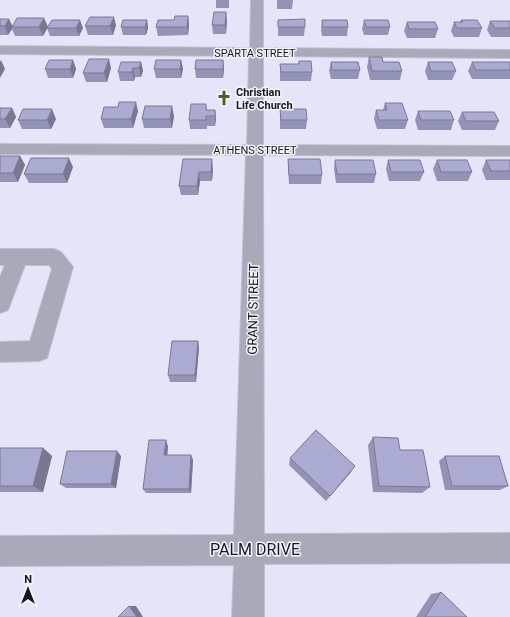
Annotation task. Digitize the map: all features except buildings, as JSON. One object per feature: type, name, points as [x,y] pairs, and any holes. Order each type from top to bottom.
[{"type":"street","name":"GRANT STREET","points":[[248,617],[257,0]]},
{"type":"street","name":"SPARTA STREET","points":[[0,50],[510,54]]},
{"type":"street","name":"ATHENS STREET","points":[[0,149],[510,151]]},
{"type":"street","points":[[0,304],[9,257],[54,257],[63,267],[39,351],[0,352]]},
{"type":"street","name":"PALM DRIVE","points":[[0,551],[249,548],[510,548]]},
{"type":"place","name":"Christian Life Church","points":[[224,98]]}]
